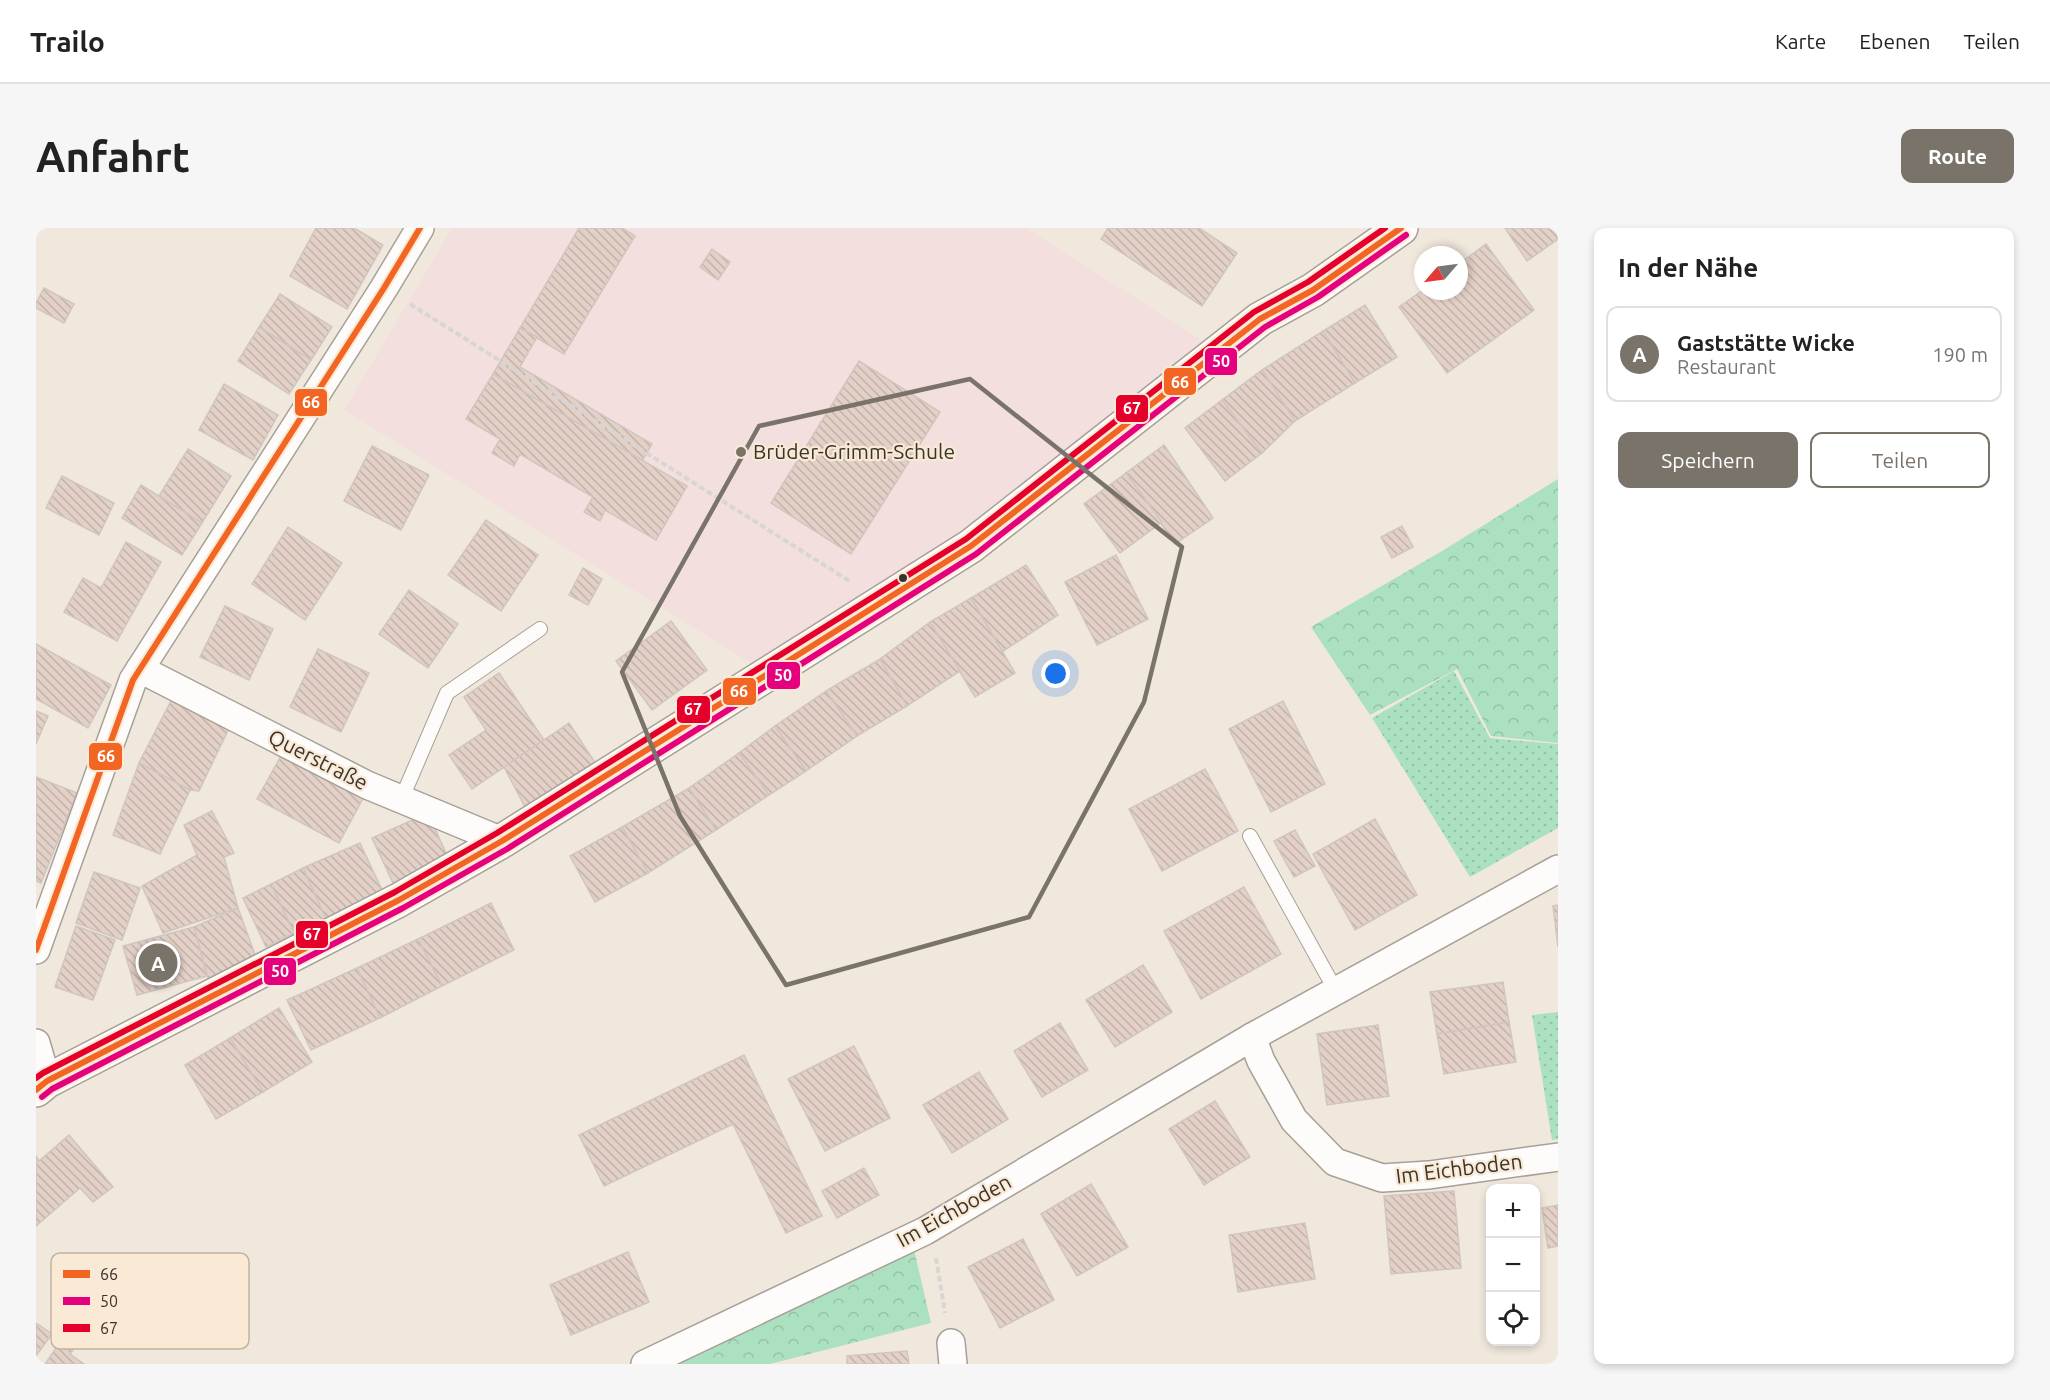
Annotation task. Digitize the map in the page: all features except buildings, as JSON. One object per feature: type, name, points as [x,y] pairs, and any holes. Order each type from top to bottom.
[{"type":"street","points":[[36,950],[133,680],[420,228]]},
{"type":"street","points":[[36,1043],[42,1085],[399,900],[502,841],[971,546],[1260,319],[1313,290],[1401,228]]},
{"type":"street","name":"Querstraße","points":[[140,669],[366,785],[502,841]]},
{"type":"street","name":"Im Eichboden","points":[[645,1364],[925,1231],[1252,1037],[1558,869]]},
{"type":"street","name":"Im Eichboden","points":[[1252,1037],[1261,1061],[1294,1120],[1335,1162],[1382,1178],[1429,1175],[1558,1157]]},
{"type":"lane","points":[[400,800],[447,693],[540,629]]},
{"type":"lane","points":[[1250,836],[1336,991]]},
{"type":"path","points":[[384,288],[883,602]]},
{"type":"path","points":[[936,1258],[952,1354]]},
{"type":"highlighted area","points":[[970,379],[1182,547],[1144,702],[1029,917],[786,985],[680,816],[622,672],[759,426]]},
{"type":"shaded area","name":"Brüder-Grimm-Schule","points":[[452,228],[1026,228],[1208,344],[961,538],[755,666],[344,410]]},
{"type":"green space","points":[[1558,479],[1558,743],[1491,736],[1457,669],[1370,715],[1311,627],[1442,551]]},
{"type":"green space","points":[[1454,671],[1490,738],[1558,744],[1558,828],[1470,877],[1372,718]]},
{"type":"green space","points":[[1558,1012],[1558,1139],[1552,1140],[1532,1015]]},
{"type":"green space","points":[[913,1245],[931,1323],[770,1364],[657,1364]]},
{"type":"transit line","name":"66","points":[[36,950],[133,680],[420,228]]},
{"type":"transit line","name":"67","points":[[36,1078],[395,892],[497,833],[966,539],[1254,312],[1308,282],[1385,228]]},
{"type":"transit line","name":"66","points":[[36,1090],[47,1081],[399,900],[502,841],[971,546],[1260,319],[1313,290],[1401,228]]},
{"type":"transit line","name":"50","points":[[42,1097],[52,1089],[403,908],[507,849],[976,554],[1265,327],[1318,297],[1406,235]]},
{"type":"place","name":"Brüder-Grimm-Schule","points":[[741,452]]},
{"type":"place","name":"Gaststätte Wicke","points":[[158,963]]}]
